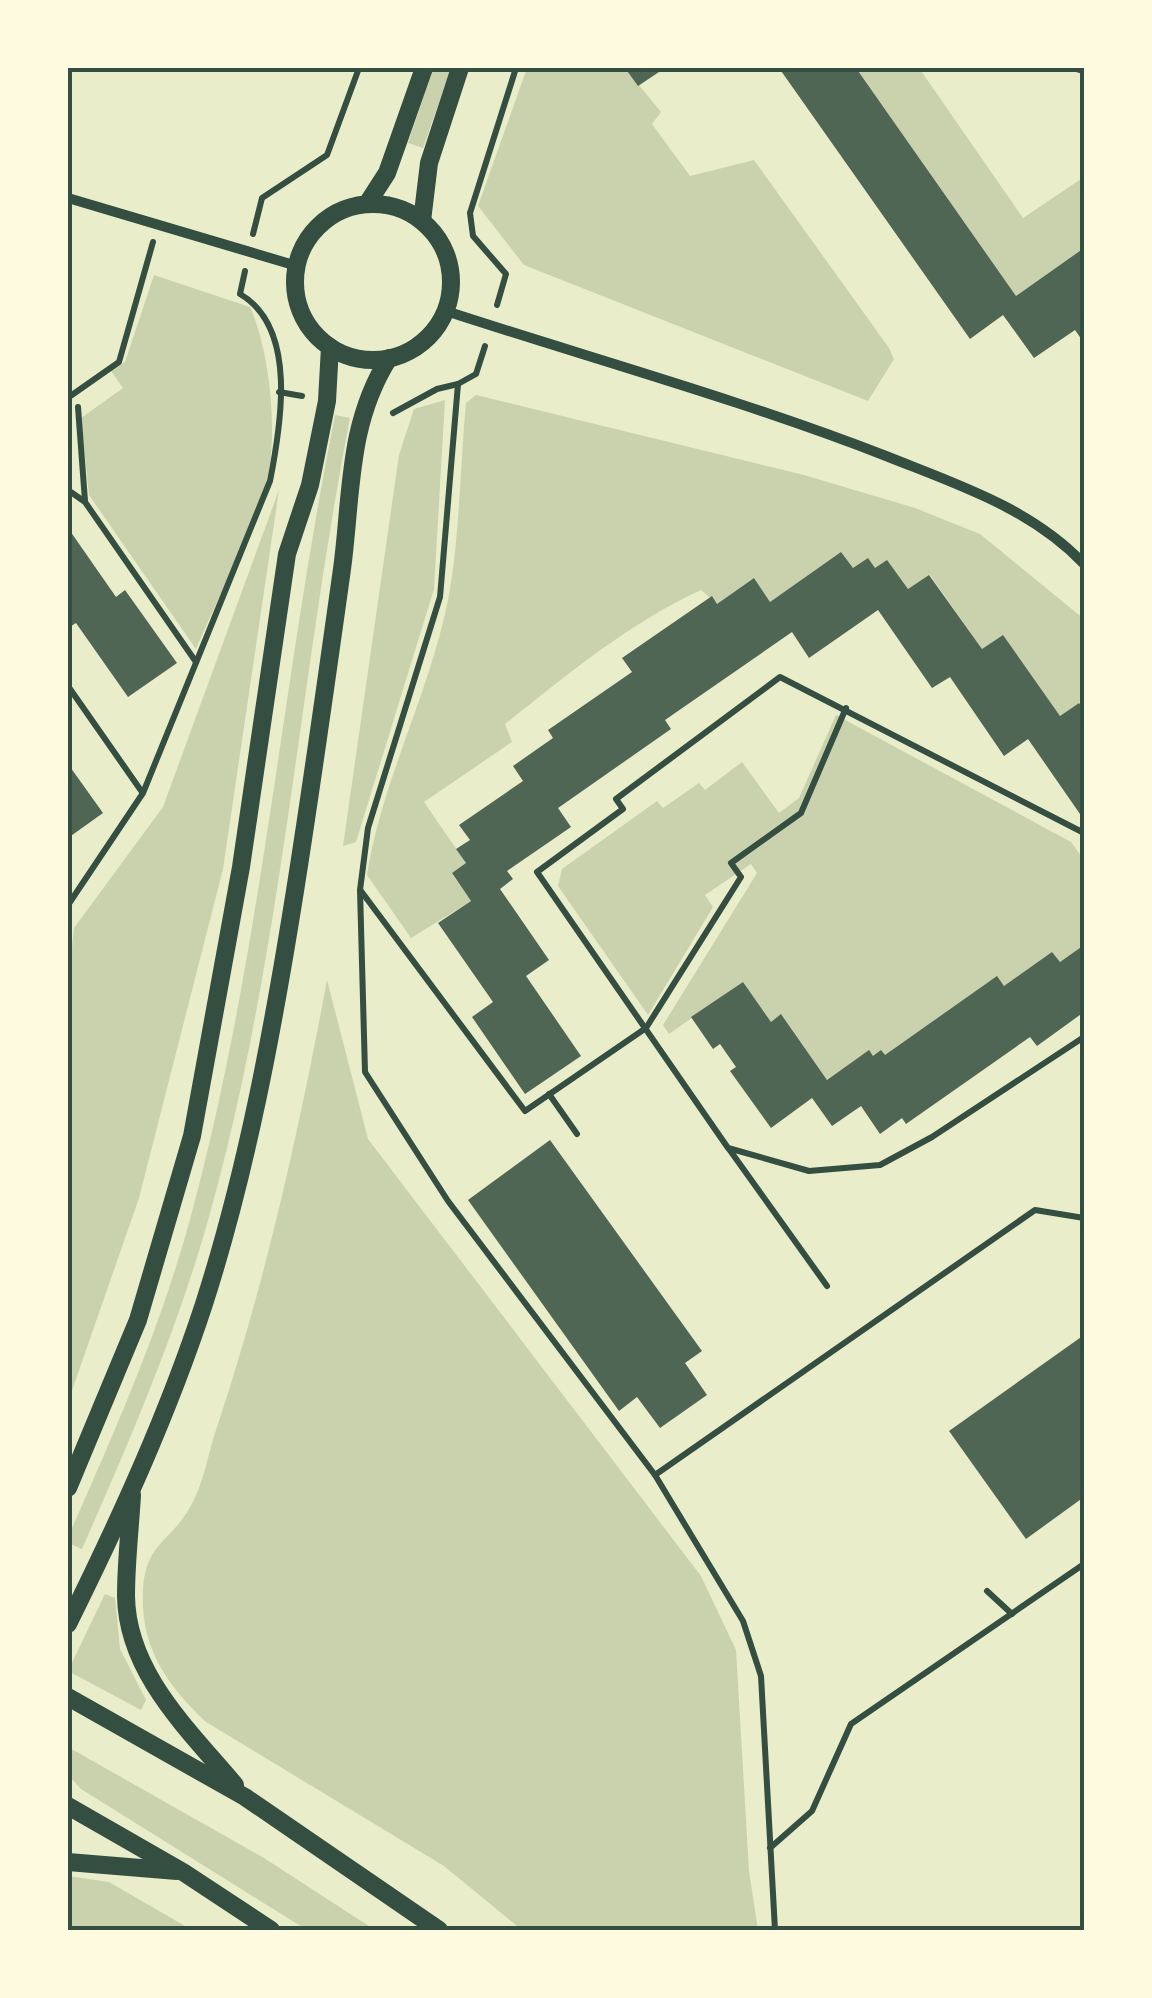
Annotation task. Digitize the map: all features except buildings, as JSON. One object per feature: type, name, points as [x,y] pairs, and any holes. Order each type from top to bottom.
[{"type":"street","points":[[367,204],[386,173],[424,68]]},
{"type":"street","points":[[422,220],[429,163],[460,68]]},
{"type":"street","points":[[68,198],[297,266]]},
{"type":"street","points":[[367,204],[405,210],[422,220],[446,252],[451,291],[446,310],[423,342],[389,358],[368,360],[330,346],[301,311],[297,266],[306,243],[322,224],[343,210],[367,204]]},
{"type":"street","points":[[446,310],[792,420],[980,493],[1061,539],[1084,564]]},
{"type":"street","points":[[68,1488],[138,1320],[192,1136],[240,867],[287,554],[310,485],[327,401],[330,346]]},
{"type":"street","points":[[68,1624],[133,1484],[204,1304],[262,1080],[295,891],[343,563],[346,490],[363,408],[389,358]]},
{"type":"street","points":[[68,1470],[82,1456]]},
{"type":"street","points":[[133,1484],[126,1598],[130,1630],[146,1672],[165,1702],[244,1797]]},
{"type":"street","points":[[68,1697],[244,1797],[439,1930]]},
{"type":"street","points":[[68,1806],[182,1872],[270,1930]]},
{"type":"street","points":[[68,1862],[182,1872]]},
{"type":"path","points":[[68,905],[143,793],[270,482],[279,438],[276,346],[256,304],[240,294],[262,198],[327,155],[359,68]]},
{"type":"path","points":[[516,68],[470,213],[473,236],[506,274],[476,374],[458,384],[440,597],[418,679],[368,828],[360,890],[365,1072],[448,1202],[655,1474],[743,1620],[761,1676],[775,1930]]},
{"type":"path","points":[[1072,68],[1084,71]]},
{"type":"path","points":[[70,397],[120,362],[158,227]]},
{"type":"path","points":[[78,408],[84,502]]},
{"type":"path","points":[[68,490],[84,502],[196,663]]},
{"type":"path","points":[[827,1286],[537,872],[623,809],[616,799],[780,677],[1084,833]]},
{"type":"path","points":[[68,686],[143,793]]},
{"type":"path","points":[[360,890],[525,1111],[646,1028],[741,876],[731,863],[801,813],[846,708]]},
{"type":"path","points":[[728,1148],[810,1171],[880,1165],[932,1137],[1084,1037]]},
{"type":"path","points":[[549,1094],[577,1134]]},
{"type":"path","points":[[655,1474],[1035,1210],[1084,1218]]},
{"type":"path","points":[[770,1848],[812,1811],[850,1724],[1084,1564]]},
{"type":"path","points":[[987,1591],[1012,1614]]},
{"type":"green space","points":[[433,68],[451,68],[423,148],[408,143]]},
{"type":"green space","points":[[527,68],[625,68],[661,112],[652,124],[690,176],[754,160],[889,348],[894,359],[868,401],[524,265],[478,206]]},
{"type":"green space","points":[[856,68],[919,68],[1023,218],[1084,177],[1084,248],[1016,296]]},
{"type":"green space","points":[[154,275],[250,307],[263,347],[270,394],[272,442],[266,483],[196,649],[89,495],[81,418],[123,388],[111,371],[125,362]]},
{"type":"green space","points":[[476,395],[804,475],[915,508],[980,534],[1084,619],[1084,711],[1079,703],[1060,716],[1003,636],[982,649],[930,575],[908,589],[875,568],[853,568],[841,553],[770,602],[754,578],[717,604],[701,590],[649,618],[575,669],[505,724],[512,742],[424,802],[466,863],[452,874],[471,901],[411,938],[367,875],[384,804],[441,631],[455,548],[466,403]]},
{"type":"green space","points":[[445,400],[434,589],[356,842],[343,846],[399,455],[414,409]]},
{"type":"green space","points":[[335,415],[350,418],[271,924],[233,1125],[181,1307],[82,1549],[68,1543],[68,1537],[167,1296],[216,1114],[254,915]]},
{"type":"green space","points":[[279,490],[223,869],[139,1198],[68,1402],[68,985],[74,928],[163,807]]},
{"type":"green space","points":[[836,715],[1071,842],[1084,860],[1084,945],[1060,962],[1052,953],[1004,986],[997,977],[885,1055],[873,1056],[868,1051],[827,1080],[782,1015],[771,1022],[743,982],[669,1034],[663,1025],[757,873],[751,864],[705,895],[713,907],[648,1015],[558,886],[562,869],[657,801],[663,808],[699,783],[705,790],[742,762],[779,813],[799,798]]},
{"type":"green space","points":[[327,980],[368,1139],[701,1576],[736,1650],[749,1871],[758,1930],[522,1930],[444,1866],[206,1722],[168,1679],[151,1647],[143,1611],[148,1563],[189,1509],[202,1481],[265,1263]]},
{"type":"green space","points":[[105,1594],[115,1598],[120,1649],[146,1700],[141,1710],[68,1671]]},
{"type":"green space","points":[[68,1747],[264,1858],[375,1930],[307,1930],[81,1789],[68,1775]]},
{"type":"green space","points":[[68,1876],[109,1882],[192,1930],[68,1930]]}]
